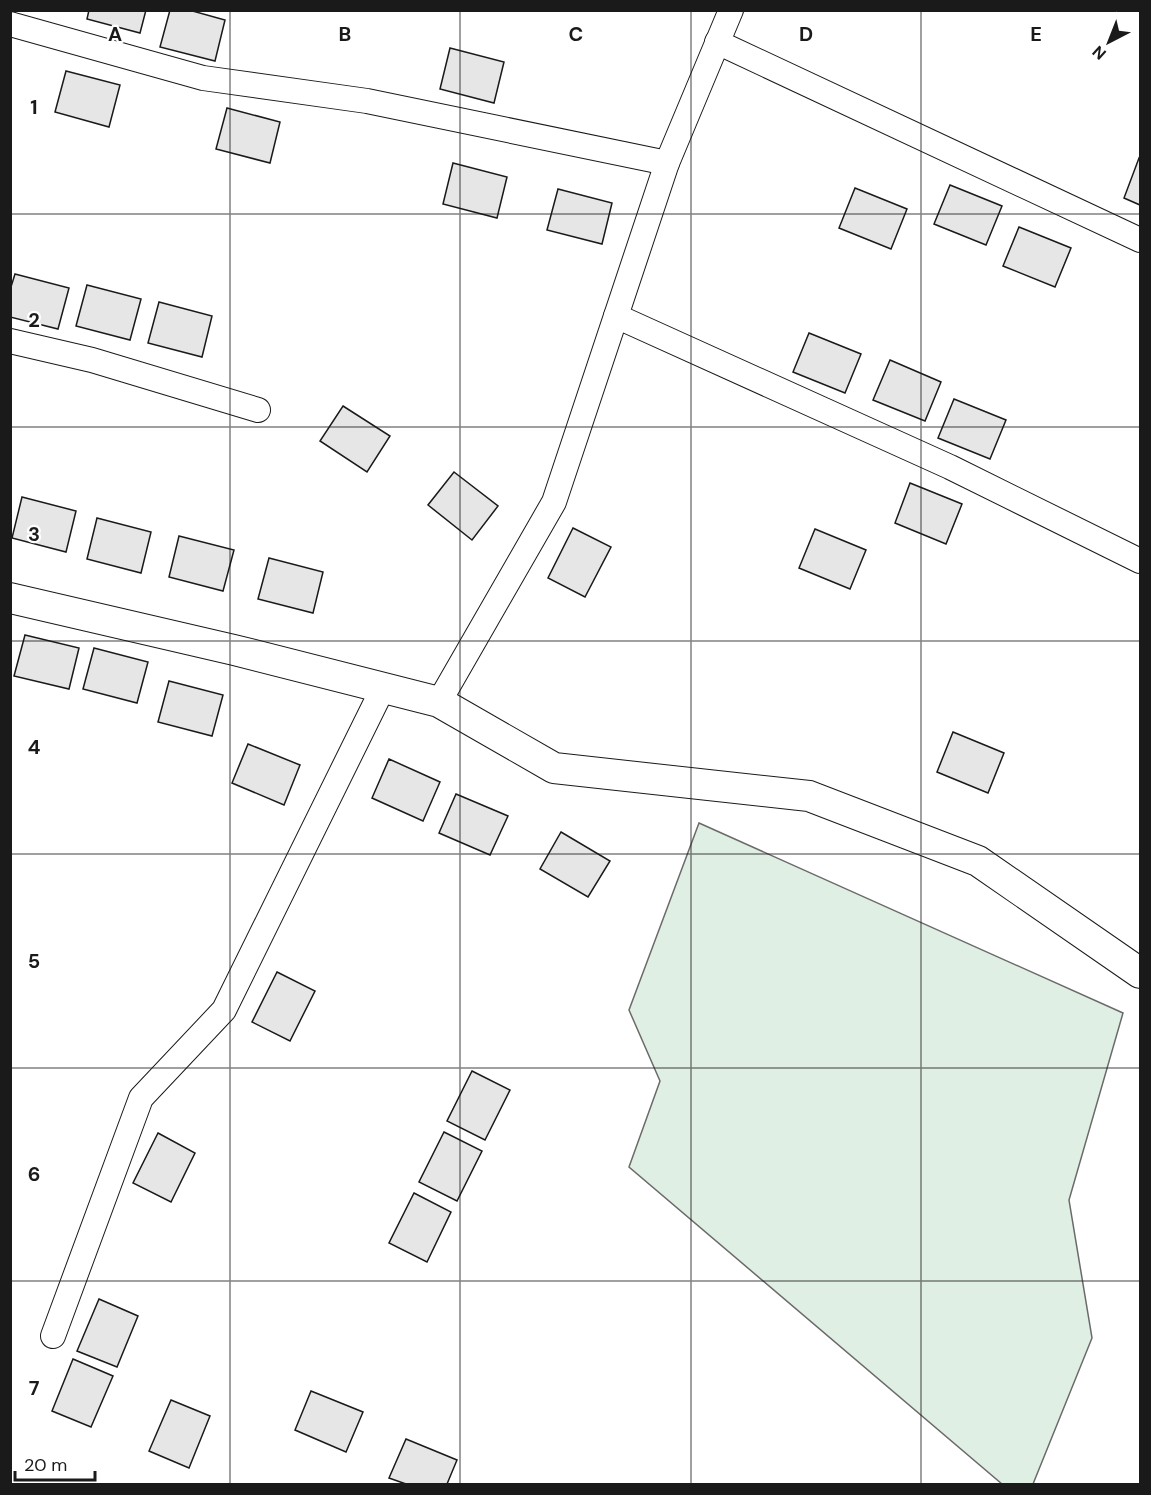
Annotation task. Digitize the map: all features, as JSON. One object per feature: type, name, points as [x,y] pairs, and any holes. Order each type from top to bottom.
[{"type":"street","points":[[439,702],[554,502],[667,163],[731,10]]},
{"type":"street","points":[[10,24],[203,78],[367,102],[667,163]]},
{"type":"street","points":[[717,42],[1140,240]]},
{"type":"street","points":[[616,316],[950,467],[1140,561]]},
{"type":"street","points":[[10,341],[92,360],[258,410]]},
{"type":"street","points":[[10,598],[234,650],[439,702],[554,768],[809,796],[978,861],[1140,973]]},
{"type":"street","points":[[53,1336],[141,1098],[224,1010],[383,688]]},
{"type":"green space","points":[[699,823],[1123,1013],[1069,1200],[1092,1338],[1033,1484],[1002,1484],[629,1167],[660,1081],[629,1010]]},
{"type":"building","points":[[89,10],[146,10],[140,33],[87,19]]},
{"type":"building","points":[[170,10],[189,10],[225,20],[215,61],[160,47]]},
{"type":"building","points":[[450,48],[504,62],[494,103],[440,89]]},
{"type":"building","points":[[66,71],[120,85],[109,127],[55,112]]},
{"type":"building","points":[[227,108],[280,122],[270,163],[216,149]]},
{"type":"building","points":[[1140,159],[1140,205],[1124,198]]},
{"type":"building","points":[[453,163],[507,177],[497,218],[443,204]]},
{"type":"building","points":[[950,185],[1002,206],[986,245],[934,224]]},
{"type":"building","points":[[855,188],[907,209],[891,249],[839,228]]},
{"type":"building","points":[[558,189],[612,203],[602,244],[547,230]]},
{"type":"building","points":[[1019,227],[1071,248],[1055,287],[1003,266]]},
{"type":"building","points":[[15,274],[69,288],[58,329],[10,317],[10,290]]},
{"type":"building","points":[[87,285],[141,299],[130,340],[76,326]]},
{"type":"building","points":[[159,302],[212,316],[202,357],[148,343]]},
{"type":"building","points":[[809,333],[861,354],[845,393],[793,372]]},
{"type":"building","points":[[890,360],[941,382],[925,421],[873,400]]},
{"type":"building","points":[[954,399],[1006,420],[990,459],[938,438]]},
{"type":"building","points":[[343,406],[390,436],[367,472],[320,441]]},
{"type":"building","points":[[454,472],[498,506],[472,540],[428,505]]},
{"type":"building","points":[[910,483],[962,504],[946,544],[895,523]]},
{"type":"building","points":[[22,497],[76,511],[66,552],[12,538]]},
{"type":"building","points":[[97,518],[151,532],[141,573],[87,559]]},
{"type":"building","points":[[573,528],[611,547],[585,597],[548,578]]},
{"type":"building","points":[[815,529],[866,550],[850,589],[799,568]]},
{"type":"building","points":[[179,536],[234,550],[223,591],[169,577]]},
{"type":"building","points":[[269,558],[323,572],[313,613],[258,599]]},
{"type":"building","points":[[25,635],[79,648],[69,689],[14,676]]},
{"type":"building","points":[[94,648],[148,662],[137,703],[83,689]]},
{"type":"building","points":[[169,681],[223,695],[212,736],[158,722]]},
{"type":"building","points":[[953,732],[1004,753],[988,793],[937,772]]},
{"type":"building","points":[[248,744],[300,765],[284,805],[232,783]]},
{"type":"building","points":[[389,759],[440,782],[423,821],[372,798]]},
{"type":"building","points":[[456,794],[508,816],[490,855],[439,833]]},
{"type":"building","points":[[561,832],[610,861],[588,897],[540,869]]},
{"type":"building","points":[[277,972],[315,991],[290,1041],[252,1022]]},
{"type":"building","points":[[472,1071],[510,1090],[485,1140],[447,1121]]},
{"type":"building","points":[[444,1132],[482,1151],[457,1201],[419,1182]]},
{"type":"building","points":[[158,1133],[195,1153],[171,1202],[133,1183]]},
{"type":"building","points":[[414,1193],[451,1212],[427,1262],[389,1243]]},
{"type":"building","points":[[99,1299],[138,1316],[117,1367],[77,1351]]},
{"type":"building","points":[[73,1359],[113,1376],[91,1427],[52,1411]]},
{"type":"building","points":[[311,1391],[363,1412],[346,1452],[295,1430]]},
{"type":"building","points":[[171,1400],[210,1416],[189,1468],[149,1451]]},
{"type":"building","points":[[406,1439],[457,1460],[447,1484],[406,1484],[389,1478]]}]
